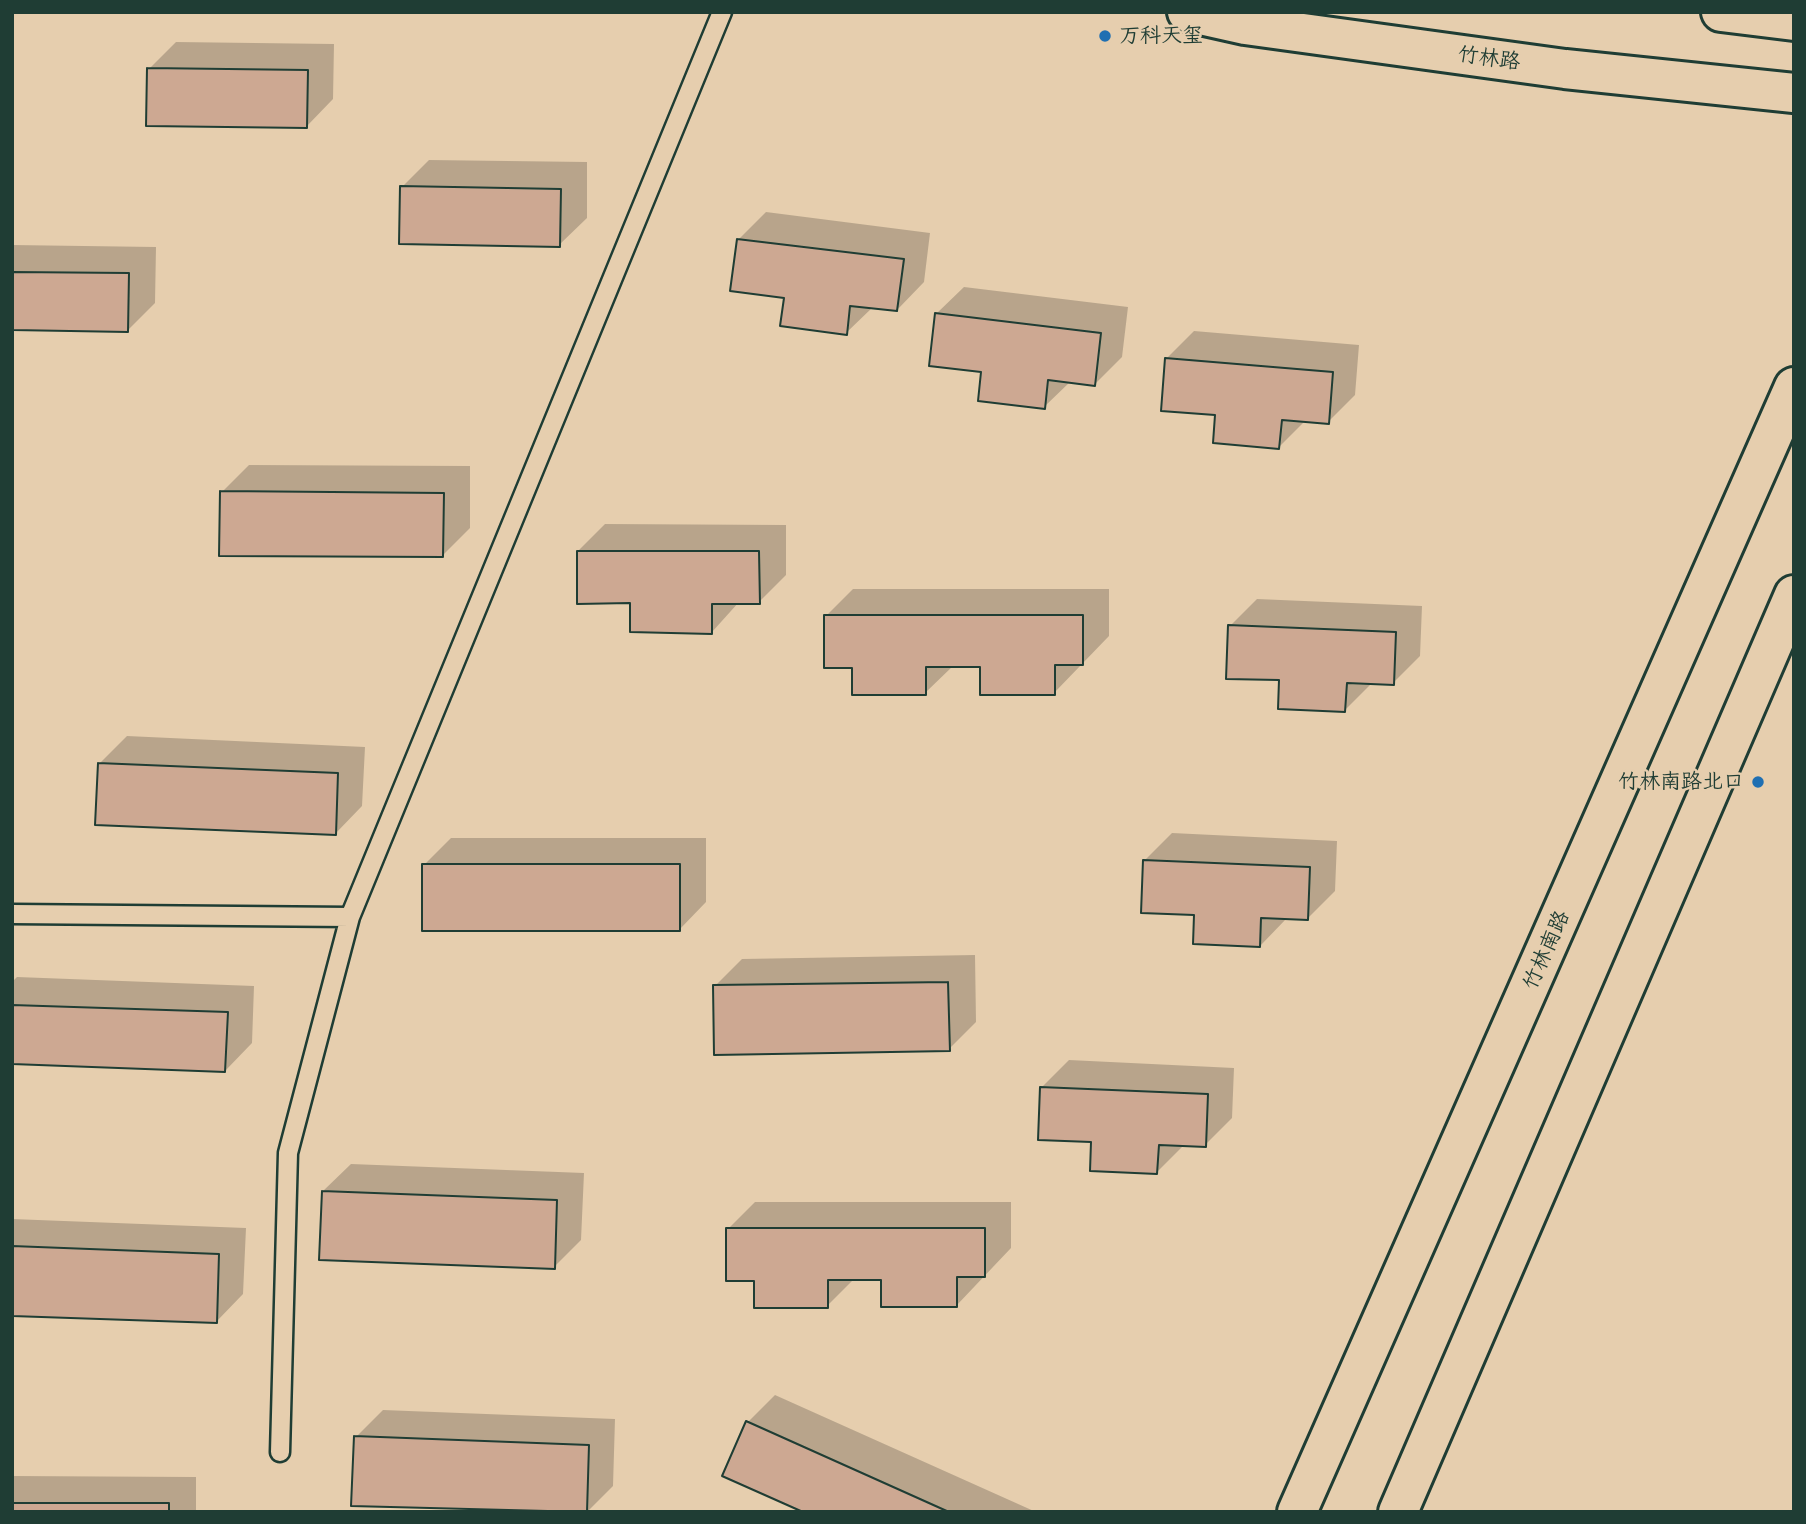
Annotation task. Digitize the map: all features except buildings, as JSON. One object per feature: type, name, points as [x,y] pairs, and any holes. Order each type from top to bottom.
[{"type":"street","name":"竹林路","points":[[1187,12],[1245,25],[1551,67],[1794,93]]},
{"type":"street","points":[[1721,12],[1794,21]]},
{"type":"street","name":"竹林南路","points":[[1297,1512],[1794,387]]},
{"type":"street","points":[[1398,1512],[1794,595]]},
{"type":"lane","points":[[280,1452],[288,1153],[350,917],[722,12]]},
{"type":"lane","points":[[12,914],[350,917]]},
{"type":"place","name":"万科天玺","points":[[1105,36]]},
{"type":"place","name":"竹林南路北口","points":[[1758,782]]}]
